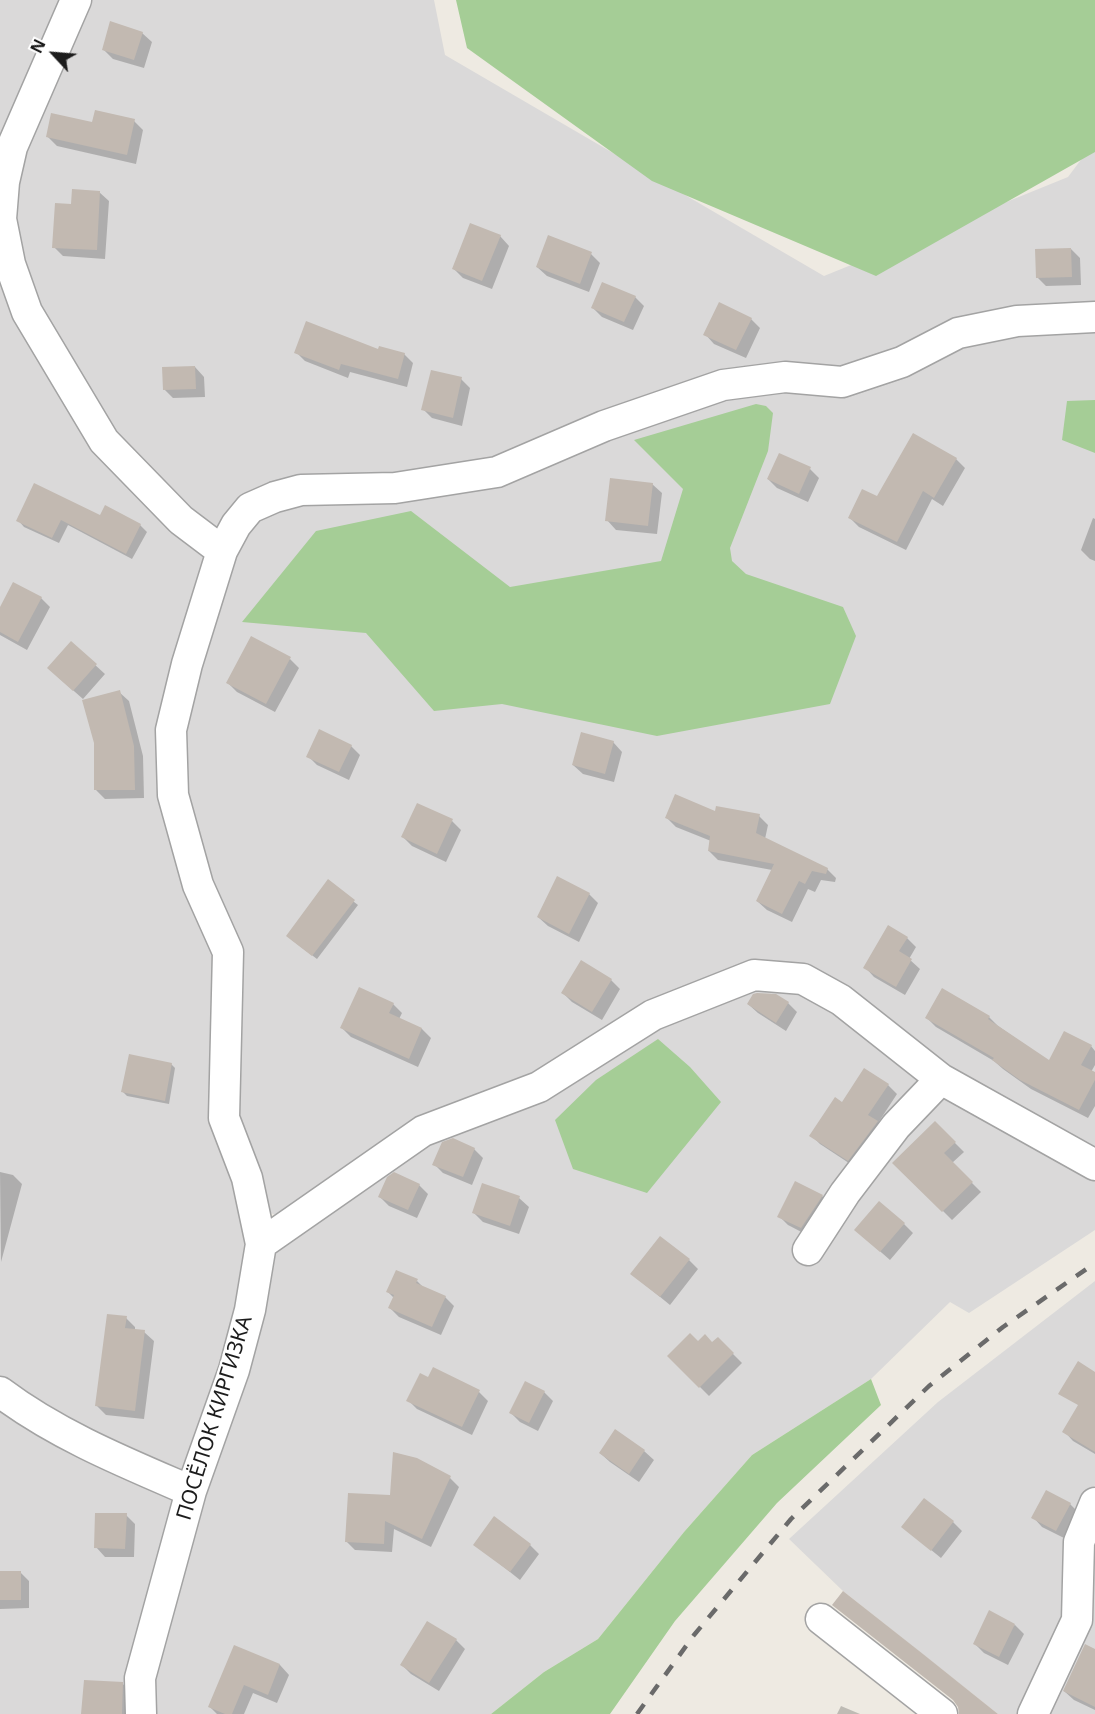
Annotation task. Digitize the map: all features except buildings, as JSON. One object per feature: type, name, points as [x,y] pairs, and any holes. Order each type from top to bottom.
[{"type":"street","points":[[76,0],[6,146],[1,219],[10,264],[27,312],[104,441],[182,520],[222,551]]},
{"type":"street","name":"ПОСЁЛОК КИРГИЗКА","points":[[141,1714],[140,1678],[191,1491],[234,1370],[250,1310],[261,1244],[247,1178],[224,1118],[228,952],[198,885],[173,795],[171,730],[187,664],[222,551],[236,525],[250,508],[275,497],[301,490],[395,488],[497,472],[603,426],[723,385],[785,377],[842,382],[902,362],[958,333],[1017,321],[1095,317]]},
{"type":"street","points":[[261,1244],[423,1131],[539,1088],[653,1015],[754,975],[803,979],[841,1000],[941,1079],[1095,1165]]},
{"type":"street","points":[[807,1250],[845,1192],[896,1126],[941,1079]]},
{"type":"street","points":[[0,1392],[45,1422],[125,1463],[191,1491]]},
{"type":"street","points":[[1033,1714],[1077,1620],[1079,1542],[1095,1503]]},
{"type":"street","points":[[821,1619],[942,1714]]},
{"type":"shaded area","points":[[0,0],[434,0],[445,55],[824,276],[1068,177],[1095,141],[1095,1159],[950,1079],[845,993],[805,971],[753,969],[650,1009],[537,1083],[420,1126],[285,1219],[261,1209],[254,1176],[228,1117],[234,952],[203,883],[178,796],[178,730],[229,552],[254,514],[300,497],[397,495],[499,478],[604,432],[669,412],[723,391],[785,384],[843,389],[904,369],[898,354],[842,374],[786,370],[719,379],[603,420],[496,466],[394,481],[301,483],[245,503],[218,546],[165,730],[168,795],[192,888],[222,952],[219,1119],[241,1179],[253,1244],[244,1308],[228,1367],[185,1490],[135,1677],[136,1714],[0,1714]]},
{"type":"shaded area","points":[[753,982],[799,986],[1095,1171],[1095,1230],[969,1313],[950,1302],[871,1379],[752,1455],[684,1532],[598,1639],[544,1672],[491,1714],[147,1714],[197,1493],[268,1248],[425,1136],[656,1021]]},
{"type":"shaded area","points":[[1095,1281],[1095,1485],[1072,1540],[1069,1618],[1025,1714],[998,1714],[843,1591],[789,1539],[938,1402]]},
{"type":"shaded area","points":[[1095,1522],[1095,1714],[1042,1714]]},
{"type":"green space","points":[[456,0],[1095,0],[1095,152],[876,276],[652,181],[467,48]]},
{"type":"green space","points":[[1095,400],[1095,453],[1062,440],[1067,401]]},
{"type":"green space","points":[[756,404],[766,406],[773,413],[768,451],[730,548],[732,561],[746,574],[843,607],[856,636],[830,704],[657,736],[502,704],[434,711],[366,633],[242,622],[316,531],[411,511],[510,587],[661,561],[683,489],[634,440]]},
{"type":"green space","points":[[658,1039],[690,1067],[721,1102],[647,1193],[573,1169],[555,1120],[596,1080]]},
{"type":"green space","points":[[871,1379],[881,1405],[777,1503],[675,1621],[610,1714],[491,1714],[544,1672],[598,1639],[684,1532],[752,1455]]},
{"type":"railway","points":[[637,1714],[694,1635],[791,1519],[929,1386],[1003,1327],[1095,1263]]}]
